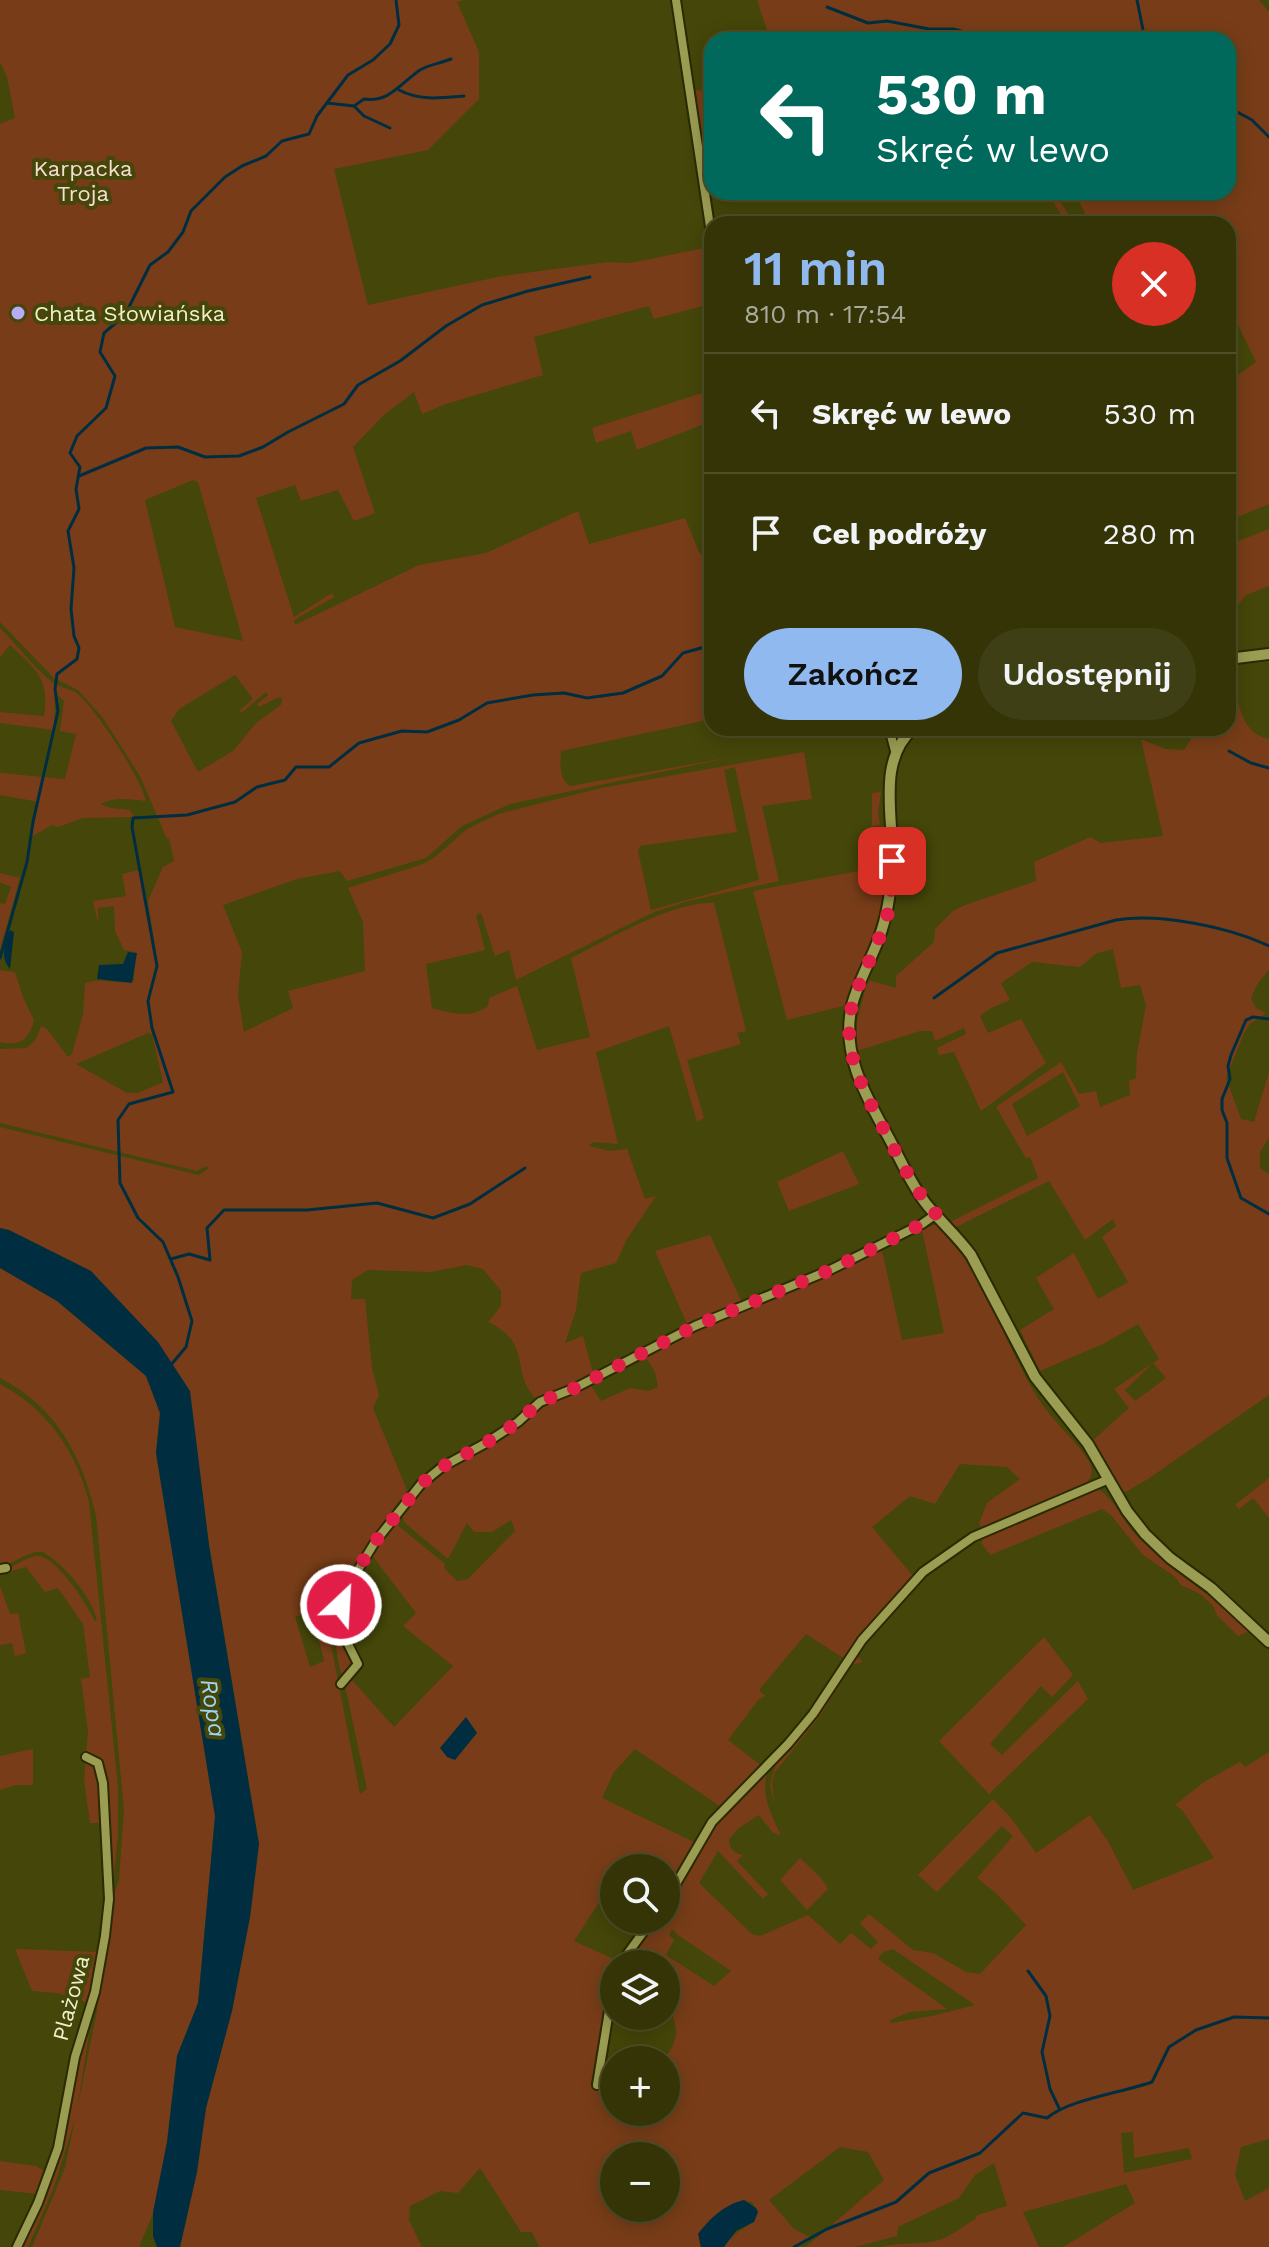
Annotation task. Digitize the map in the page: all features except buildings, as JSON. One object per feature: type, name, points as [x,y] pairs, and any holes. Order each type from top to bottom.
[{"type":"street","points":[[676,0],[704,187]]},
{"type":"street","points":[[1236,658],[1269,654]]},
{"type":"street","points":[[891,736],[895,751]]},
{"type":"street","points":[[905,736],[891,764],[890,903],[853,1002],[849,1023],[851,1056],[863,1091],[915,1187],[971,1255],[1035,1377],[1088,1444],[1127,1511],[1170,1558],[1211,1588],[1269,1642]]},
{"type":"street","points":[[341,1684],[358,1664],[346,1640],[342,1620],[344,1593],[375,1542],[421,1484],[442,1467],[518,1422],[540,1402],[575,1388],[695,1326],[830,1270],[936,1214]]},
{"type":"street","points":[[680,1877],[712,1822],[788,1744],[813,1714],[862,1640],[923,1572],[973,1537],[1109,1479]]},
{"type":"street","name":"Plażowa","points":[[17,2247],[38,2203],[58,2148],[75,2057],[95,1992],[105,1936],[109,1899],[103,1783],[98,1763],[86,1757]]},
{"type":"street","points":[[597,2085],[606,2030]]},
{"type":"green space","name":"Karpacka Troja","points":[[0,0],[464,0],[457,2],[479,52],[479,99],[428,150],[334,169],[368,305],[502,276],[608,262],[630,263],[704,248],[704,306],[654,319],[649,306],[534,337],[543,375],[422,414],[414,392],[385,414],[353,447],[375,513],[354,521],[338,490],[301,501],[295,485],[256,498],[294,617],[332,593],[334,597],[294,620],[295,625],[419,565],[486,553],[578,511],[589,544],[685,518],[699,552],[704,555],[704,721],[561,751],[561,770],[570,786],[732,757],[510,804],[462,826],[426,858],[347,881],[340,871],[297,879],[223,905],[242,952],[238,995],[244,1032],[293,1008],[288,991],[365,971],[363,922],[348,888],[423,864],[467,829],[498,814],[601,788],[804,752],[812,799],[762,806],[779,881],[688,901],[654,912],[516,980],[509,950],[495,956],[481,913],[476,915],[485,950],[426,964],[432,1008],[446,1012],[461,1014],[482,1010],[488,1006],[489,998],[517,986],[537,1050],[590,1037],[571,958],[661,915],[680,908],[714,903],[746,1031],[737,1033],[741,1044],[687,1060],[704,1118],[697,1122],[669,1026],[596,1052],[618,1144],[593,1142],[589,1146],[610,1151],[627,1149],[645,1199],[656,1196],[627,1239],[616,1263],[581,1273],[576,1310],[565,1343],[583,1336],[594,1376],[535,1398],[523,1378],[511,1339],[488,1322],[501,1306],[501,1291],[483,1269],[467,1265],[431,1272],[368,1270],[352,1280],[351,1299],[365,1299],[372,1368],[379,1395],[373,1408],[407,1490],[342,1586],[340,1627],[354,1665],[342,1680],[328,1605],[324,1609],[360,1794],[367,1789],[345,1685],[351,1679],[394,1727],[453,1666],[403,1626],[416,1613],[371,1554],[395,1523],[445,1564],[444,1568],[457,1581],[468,1579],[515,1531],[511,1520],[492,1532],[474,1532],[467,1523],[448,1559],[404,1522],[402,1512],[434,1479],[501,1438],[543,1403],[590,1384],[601,1401],[630,1388],[649,1391],[658,1387],[655,1372],[645,1356],[691,1330],[881,1246],[902,1340],[944,1333],[922,1230],[936,1224],[953,1243],[981,1286],[1039,1400],[1090,1463],[1091,1477],[1069,1494],[982,1529],[979,1523],[987,1503],[1020,1479],[1007,1467],[960,1464],[935,1504],[910,1496],[872,1527],[913,1576],[845,1659],[806,1634],[759,1690],[765,1696],[758,1700],[728,1740],[763,1767],[721,1807],[635,1749],[614,1772],[602,1798],[696,1843],[680,1870],[680,1854],[600,1854],[600,1901],[574,1941],[600,1953],[600,2030],[603,2030],[600,2046],[600,2126],[680,2126],[680,2046],[673,2046],[676,2030],[680,2030],[680,1964],[714,1986],[731,1971],[677,1934],[680,1934],[680,1883],[715,1822],[744,1796],[769,1767],[766,1793],[781,1835],[773,1833],[759,1815],[729,1839],[733,1850],[743,1855],[737,1861],[768,1894],[763,1899],[718,1851],[699,1883],[752,1934],[760,1936],[808,1915],[840,1944],[851,1933],[871,1949],[878,1942],[860,1923],[869,1914],[913,1950],[933,1953],[966,1972],[980,1974],[1026,1925],[977,1878],[1013,1836],[1002,1826],[937,1892],[918,1875],[993,1799],[1036,1853],[1090,1815],[1109,1843],[1133,1890],[1214,1858],[1182,1810],[1175,1805],[1204,1782],[1240,1762],[1245,1767],[1269,1752],[1269,2139],[1241,2147],[1235,2175],[1245,2201],[1269,2188],[1269,2247],[1063,2247],[1135,2203],[1126,2184],[1023,2212],[1039,2247],[881,2247],[940,2239],[976,2219],[977,2215],[1007,2206],[994,2163],[975,2175],[959,2198],[898,2227],[897,2236],[855,2247],[806,2247],[884,2180],[868,2152],[840,2147],[769,2200],[794,2229],[810,2237],[797,2247],[724,2247],[755,2218],[757,2212],[753,2203],[744,2200],[722,2210],[699,2243],[701,2247],[539,2247],[532,2232],[521,2232],[480,2168],[458,2193],[440,2191],[410,2206],[409,2220],[422,2247],[180,2247],[197,2172],[206,2108],[232,2011],[250,1917],[259,1844],[209,1545],[190,1391],[91,1271],[0,1228],[0,1127],[199,1175],[208,1169],[207,1166],[197,1171],[0,1123],[0,1049],[27,1048],[36,1039],[41,1026],[47,1029],[68,1057],[72,1054],[83,1014],[85,983],[134,981],[135,952],[124,950],[115,931],[114,906],[98,908],[98,923],[93,901],[126,896],[122,874],[139,870],[158,966],[148,901],[163,867],[174,861],[169,838],[140,776],[103,718],[78,690],[54,678],[0,622],[0,124],[15,118],[7,77],[0,62]],"holes":[[[193,480],[198,482],[243,641],[175,627],[145,500]],[[235,675],[253,699],[240,710],[241,713],[266,692],[268,695],[257,704],[259,707],[279,697],[282,698],[281,705],[256,723],[233,751],[198,772],[171,721],[179,709]],[[735,767],[759,880],[651,910],[638,851],[640,846],[737,832],[724,770]],[[148,1033],[152,1034],[163,1082],[138,1093],[127,1093],[76,1064]],[[313,1615],[324,1661],[310,1667],[295,1616]],[[466,1717],[477,1733],[451,1759],[440,1748]],[[893,1949],[975,2005],[890,2023],[890,2020],[910,2012],[947,2009],[878,1959],[883,1952]],[[1133,2132],[1134,2158],[1189,2148],[1192,2159],[1124,2173],[1121,2133]]]},
{"type":"green space","points":[[757,0],[1259,0],[1269,12],[1269,504],[1236,518],[1236,376],[1256,362],[1236,321],[1236,216],[1082,216],[1085,213],[1078,200],[1236,200],[1236,32],[768,32]]},
{"type":"green space","points":[[704,89],[704,156],[695,91]]},
{"type":"green space","points":[[1052,200],[1059,200],[1069,216],[1062,216]]},
{"type":"green space","points":[[704,393],[704,424],[637,450],[631,431],[596,443],[592,428]]},
{"type":"green space","points":[[1269,529],[1269,586],[1246,595],[1238,605],[1236,603],[1236,542]]},
{"type":"green space","points":[[0,628],[54,684],[75,692],[83,699],[104,726],[135,776],[146,801],[118,799],[101,804],[130,810],[134,817],[83,818],[58,827],[52,825],[31,837],[39,802],[0,795],[0,773],[65,779],[76,734],[60,731],[64,701],[58,695],[55,696],[54,730],[0,723],[0,712],[44,716],[45,693],[39,676],[10,645],[0,657]]},
{"type":"green space","points":[[1236,692],[1240,710],[1250,729],[1269,739],[1269,970],[1251,998],[1256,1008],[1266,1013],[1250,1024],[1244,1033],[1226,1078],[1241,1119],[1254,1122],[1269,1072],[1269,1138],[1260,1152],[1260,1168],[1269,1174],[1269,1395],[1122,1494],[1092,1441],[1129,1408],[1114,1389],[1153,1363],[1159,1359],[1138,1324],[1103,1344],[1040,1371],[1020,1330],[1054,1309],[1036,1278],[1074,1253],[1098,1299],[1128,1282],[1102,1237],[1116,1226],[1113,1219],[1085,1240],[1049,1181],[954,1228],[950,1222],[1038,1178],[1030,1157],[1026,1158],[996,1107],[1061,1062],[1079,1094],[1096,1091],[1100,1107],[1130,1095],[1129,1081],[1136,1078],[1137,1053],[1146,1005],[1140,985],[1121,988],[1113,949],[1097,953],[1080,967],[1032,962],[1001,983],[1010,1000],[980,1016],[988,1033],[1021,1019],[1046,1063],[981,1111],[954,1052],[939,1055],[937,1048],[966,1034],[964,1028],[935,1041],[932,1031],[920,1031],[857,1051],[857,1021],[868,980],[896,988],[896,976],[934,942],[935,929],[953,911],[1036,881],[1034,862],[1090,837],[1101,843],[1163,836],[1141,739],[1165,749],[1184,750],[1193,736],[1236,736]],"holes":[[[1063,1072],[1080,1106],[1027,1136],[1012,1104]],[[1153,1363],[1166,1378],[1135,1401],[1125,1390]]]},
{"type":"green space","points":[[881,792],[880,825],[872,826],[872,793]]},
{"type":"green space","points":[[882,869],[882,900],[847,1005],[787,1020],[753,891]]},
{"type":"green space","points":[[0,873],[20,878],[0,949],[0,903],[5,904],[11,887],[0,882]]},
{"type":"green space","points":[[0,970],[15,972],[34,1020],[27,1037],[19,1042],[0,1042]]},
{"type":"green space","points":[[843,1151],[859,1184],[789,1211],[777,1182]]},
{"type":"green space","points":[[710,1235],[742,1302],[688,1326],[655,1251]]},
{"type":"green space","points":[[0,1268],[57,1301],[146,1376],[160,1413],[156,1453],[215,1816],[198,2003],[177,2056],[157,2204],[139,2247],[32,2247],[65,2168],[75,2119],[54,2187],[28,2247],[20,2247],[43,2194],[94,2002],[77,2110],[97,2011],[113,1897],[119,1880],[124,1810],[96,1515],[83,1472],[64,1435],[37,1403],[0,1378]]},
{"type":"green space","points":[[0,1384],[32,1406],[57,1433],[76,1466],[89,1502],[118,1787],[113,1886],[100,1761],[86,1755],[88,1732],[81,1679],[90,1677],[83,1624],[58,1588],[45,1592],[26,1567],[8,1572],[6,1569],[32,1557],[44,1557],[61,1571],[97,1620],[76,1582],[43,1552],[32,1553],[0,1566]]},
{"type":"green space","points":[[1269,1478],[1269,1518],[1253,1498],[1239,1509],[1235,1505]]},
{"type":"green space","points":[[1095,1489],[1109,1499],[1134,1533],[1148,1546],[1250,1631],[1238,1636],[1202,1595],[1181,1585],[1174,1576],[1143,1555],[1111,1515],[1102,1509],[990,1555],[982,1544],[986,1533]]},
{"type":"green space","points":[[0,1586],[10,1614],[18,1613],[26,1653],[15,1656],[12,1643],[0,1645]]},
{"type":"green space","points":[[1044,1637],[1073,1675],[1052,1697],[1041,1686],[990,1744],[1002,1755],[1078,1681],[1088,1699],[989,1794],[939,1741]]},
{"type":"green space","points":[[856,1655],[863,1662],[852,1665],[820,1716],[775,1772],[772,1781],[774,1804],[770,1784],[776,1764]]},
{"type":"green space","points":[[33,1749],[33,1785],[16,1785],[0,1790],[0,1756]]},
{"type":"green space","points":[[86,1759],[95,1762],[100,1772],[102,1839],[100,1823],[90,1823],[84,1779]]},
{"type":"green space","points":[[800,1858],[828,1889],[807,1910],[780,1880]]},
{"type":"green space","points":[[644,1934],[670,1934],[674,1940],[669,1950],[634,1950]]},
{"type":"green space","points":[[15,1949],[99,1952],[89,2003],[57,1993],[32,1991]]},
{"type":"green space","points":[[0,2161],[36,2166],[46,2172],[37,2194],[0,2190]]},
{"type":"water","points":[[10,930],[14,932],[10,969],[4,951]]},
{"type":"water","points":[[128,952],[137,953],[132,983],[97,979],[99,965],[123,964]]},
{"type":"water","name":"Ropa","points":[[0,1228],[91,1271],[158,1342],[190,1391],[209,1545],[259,1844],[250,1917],[232,2011],[206,2108],[197,2172],[180,2247],[157,2247],[153,2236],[153,2212],[167,2142],[177,2056],[198,2003],[215,1816],[156,1453],[160,1413],[146,1376],[57,1301],[0,1268]]},
{"type":"water","points":[[466,1717],[477,1733],[455,1760],[447,1757],[440,1748]]},
{"type":"water","points":[[744,2200],[758,2212],[754,2222],[736,2231],[724,2247],[701,2247],[698,2234],[707,2223],[724,2209]]},
{"type":"waterway","points":[[0,958],[27,862],[58,711],[55,689],[57,674],[77,659],[79,648],[74,636],[71,609],[74,568],[68,531],[79,509],[76,489],[80,467],[70,453],[77,436],[106,408],[115,376],[100,352],[104,333],[125,315],[150,265],[168,252],[183,232],[191,211],[225,177],[266,156],[282,141],[309,134],[317,116],[348,75],[373,60],[390,44],[399,25],[396,0]]},
{"type":"waterway","points":[[1137,0],[1143,32]]},
{"type":"waterway","points":[[827,7],[868,23],[887,21],[965,32]]},
{"type":"waterway","points":[[327,103],[354,106],[364,99],[381,98],[420,70],[451,59]]},
{"type":"waterway","points":[[399,90],[423,97],[464,96]]},
{"type":"waterway","points":[[354,106],[364,116],[390,128]]},
{"type":"waterway","points":[[1236,111],[1252,120],[1269,137]]},
{"type":"waterway","points":[[79,476],[146,448],[178,447],[205,457],[239,456],[263,447],[344,404],[358,385],[400,361],[446,326],[482,305],[590,277]]},
{"type":"waterway","points":[[170,1366],[186,1347],[192,1321],[163,1242],[138,1218],[120,1183],[118,1120],[129,1104],[173,1092],[152,1028],[148,1001],[157,966],[132,827],[133,818],[187,815],[235,802],[257,787],[285,780],[296,767],[329,767],[359,743],[402,731],[427,732],[459,720],[487,703],[533,695],[564,693],[587,698],[623,693],[662,676],[683,653],[704,647]]},
{"type":"waterway","points":[[1229,751],[1251,763],[1269,768]]},
{"type":"waterway","points":[[934,998],[997,953],[1116,920],[1153,918],[1194,923],[1269,946]]},
{"type":"waterway","points":[[1269,1019],[1253,1017],[1246,1020],[1231,1055],[1228,1066],[1230,1079],[1222,1099],[1227,1123],[1227,1158],[1241,1198],[1269,1214]]},
{"type":"waterway","points":[[171,1259],[189,1254],[210,1260],[207,1228],[224,1210],[307,1210],[377,1203],[433,1218],[470,1204],[525,1168]]},
{"type":"waterway","points":[[1028,1971],[1046,1996],[1050,2016],[1042,2052],[1050,2089],[1059,2108]]},
{"type":"waterway","points":[[794,2247],[827,2229],[896,2202],[929,2173],[980,2153],[1023,2113],[1047,2118],[1082,2101],[1152,2082],[1169,2047],[1196,2030],[1234,2017],[1269,2018]]},
{"type":"place","name":"Chata Słowiańska","points":[[18,313]]},
{"type":"route","points":[[341,1605],[351,1580],[375,1542],[421,1484],[442,1467],[518,1422],[540,1402],[622,1365],[695,1326],[830,1270],[936,1214],[915,1187],[863,1091],[851,1056],[849,1023],[853,1002],[890,903],[892,861]]}]
